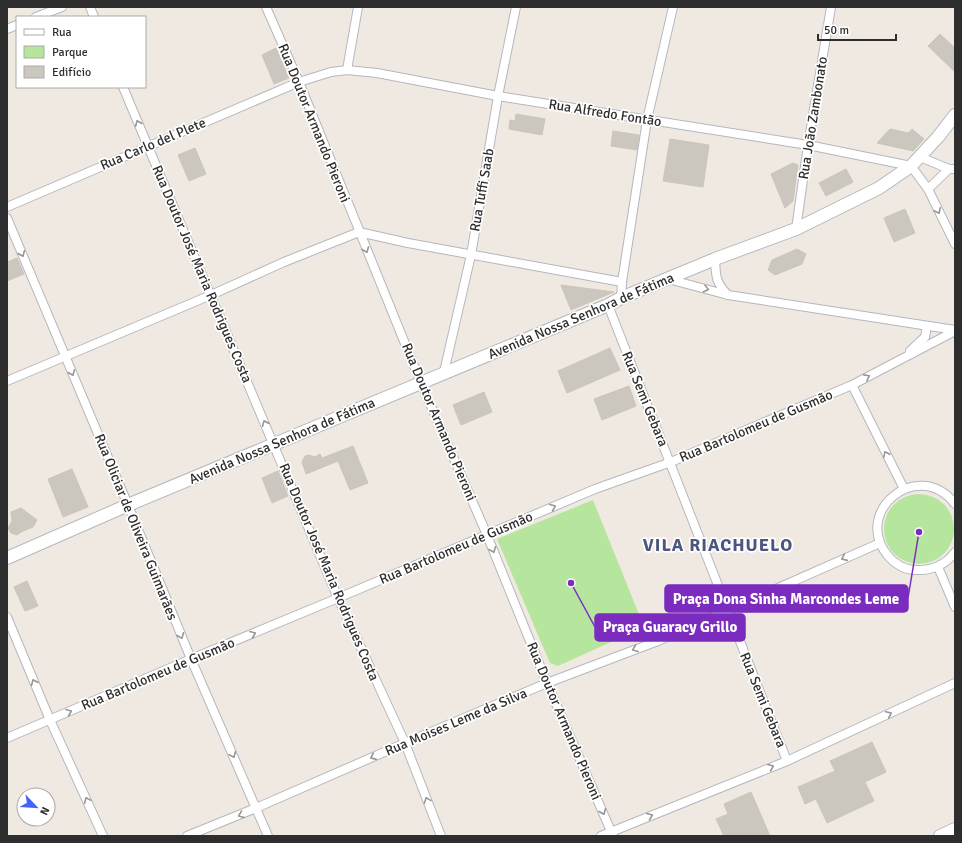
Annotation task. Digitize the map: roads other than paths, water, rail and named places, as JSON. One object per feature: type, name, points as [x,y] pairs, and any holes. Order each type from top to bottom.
[{"type":"street","points":[[39,16],[62,7]]},
{"type":"street","name":"Rua Doutor Armando Pieroni","points":[[266,7],[299,82],[421,383],[487,535],[612,834]]},
{"type":"street","points":[[347,70],[358,7]]},
{"type":"street","name":"Rua Tuffi Saab","points":[[444,372],[471,255],[498,96],[516,7]]},
{"type":"street","points":[[621,298],[622,282],[647,120],[673,7]]},
{"type":"street","name":"Rua João Zambonato","points":[[796,229],[808,145],[831,7]]},
{"type":"street","name":"Rua Alfredo Fontão","points":[[299,82],[331,72],[347,70],[377,73],[498,96],[916,161],[952,169]]},
{"type":"street","name":"Rua Carlo del Plete","points":[[7,207],[299,82]]},
{"type":"street","name":"Rua Doutor José Maria Rodrigues Costa","points":[[123,88],[338,598],[405,743],[441,836]]},
{"type":"street","name":"Avenida Nossa Senhora de Fátima","points":[[7,558],[128,505],[274,445],[444,372],[608,305],[621,298],[715,259],[796,229],[879,188],[916,161],[938,137],[955,115]]},
{"type":"street","points":[[916,161],[955,244]]},
{"type":"street","name":"Rua Alfredo Fontão","points":[[928,189],[952,169]]},
{"type":"street","name":"Rua Oliciar de Oliveira Guimarães","points":[[7,218],[128,505],[190,659],[268,836]]},
{"type":"street","points":[[7,382],[211,295],[284,262],[359,232],[471,255],[622,282]]},
{"type":"street","points":[[715,259],[716,278],[719,286],[728,295]]},
{"type":"street","points":[[668,279],[728,295],[955,331]]},
{"type":"street","name":"Rua Semi Gebara","points":[[608,305],[671,462],[727,610],[787,761]]},
{"type":"street","name":"Rua Bartolomeu de Gusmão","points":[[904,357],[922,340],[927,332],[927,326]]},
{"type":"street","name":"Rua Bartolomeu de Gusmão","points":[[7,738],[190,659],[595,490],[671,462],[852,385],[955,331]]},
{"type":"street","points":[[852,385],[904,489]]},
{"type":"street","points":[[955,504],[945,494],[929,487],[912,486],[896,493],[889,500],[880,515],[878,529],[880,543],[884,551],[896,564],[904,568],[921,571],[938,567],[946,562],[955,552]]},
{"type":"street","name":"Rua Moises Leme da Silva","points":[[187,836],[548,683],[658,641],[880,543]]},
{"type":"street","points":[[938,567],[955,607]]},
{"type":"street","points":[[7,617],[50,720],[103,836]]},
{"type":"street","points":[[601,836],[612,834],[787,761],[955,683]]},
{"type":"street","points":[[940,836],[955,829]]},
{"type":"place","name":"Praça Dona Sinha Marcondes Leme","points":[[919,532]]},
{"type":"place","name":"Praça Guaracy Grillo","points":[[571,583]]},
{"type":"district","name":"VILA RIACHUELO","points":[[718,545]]}]
